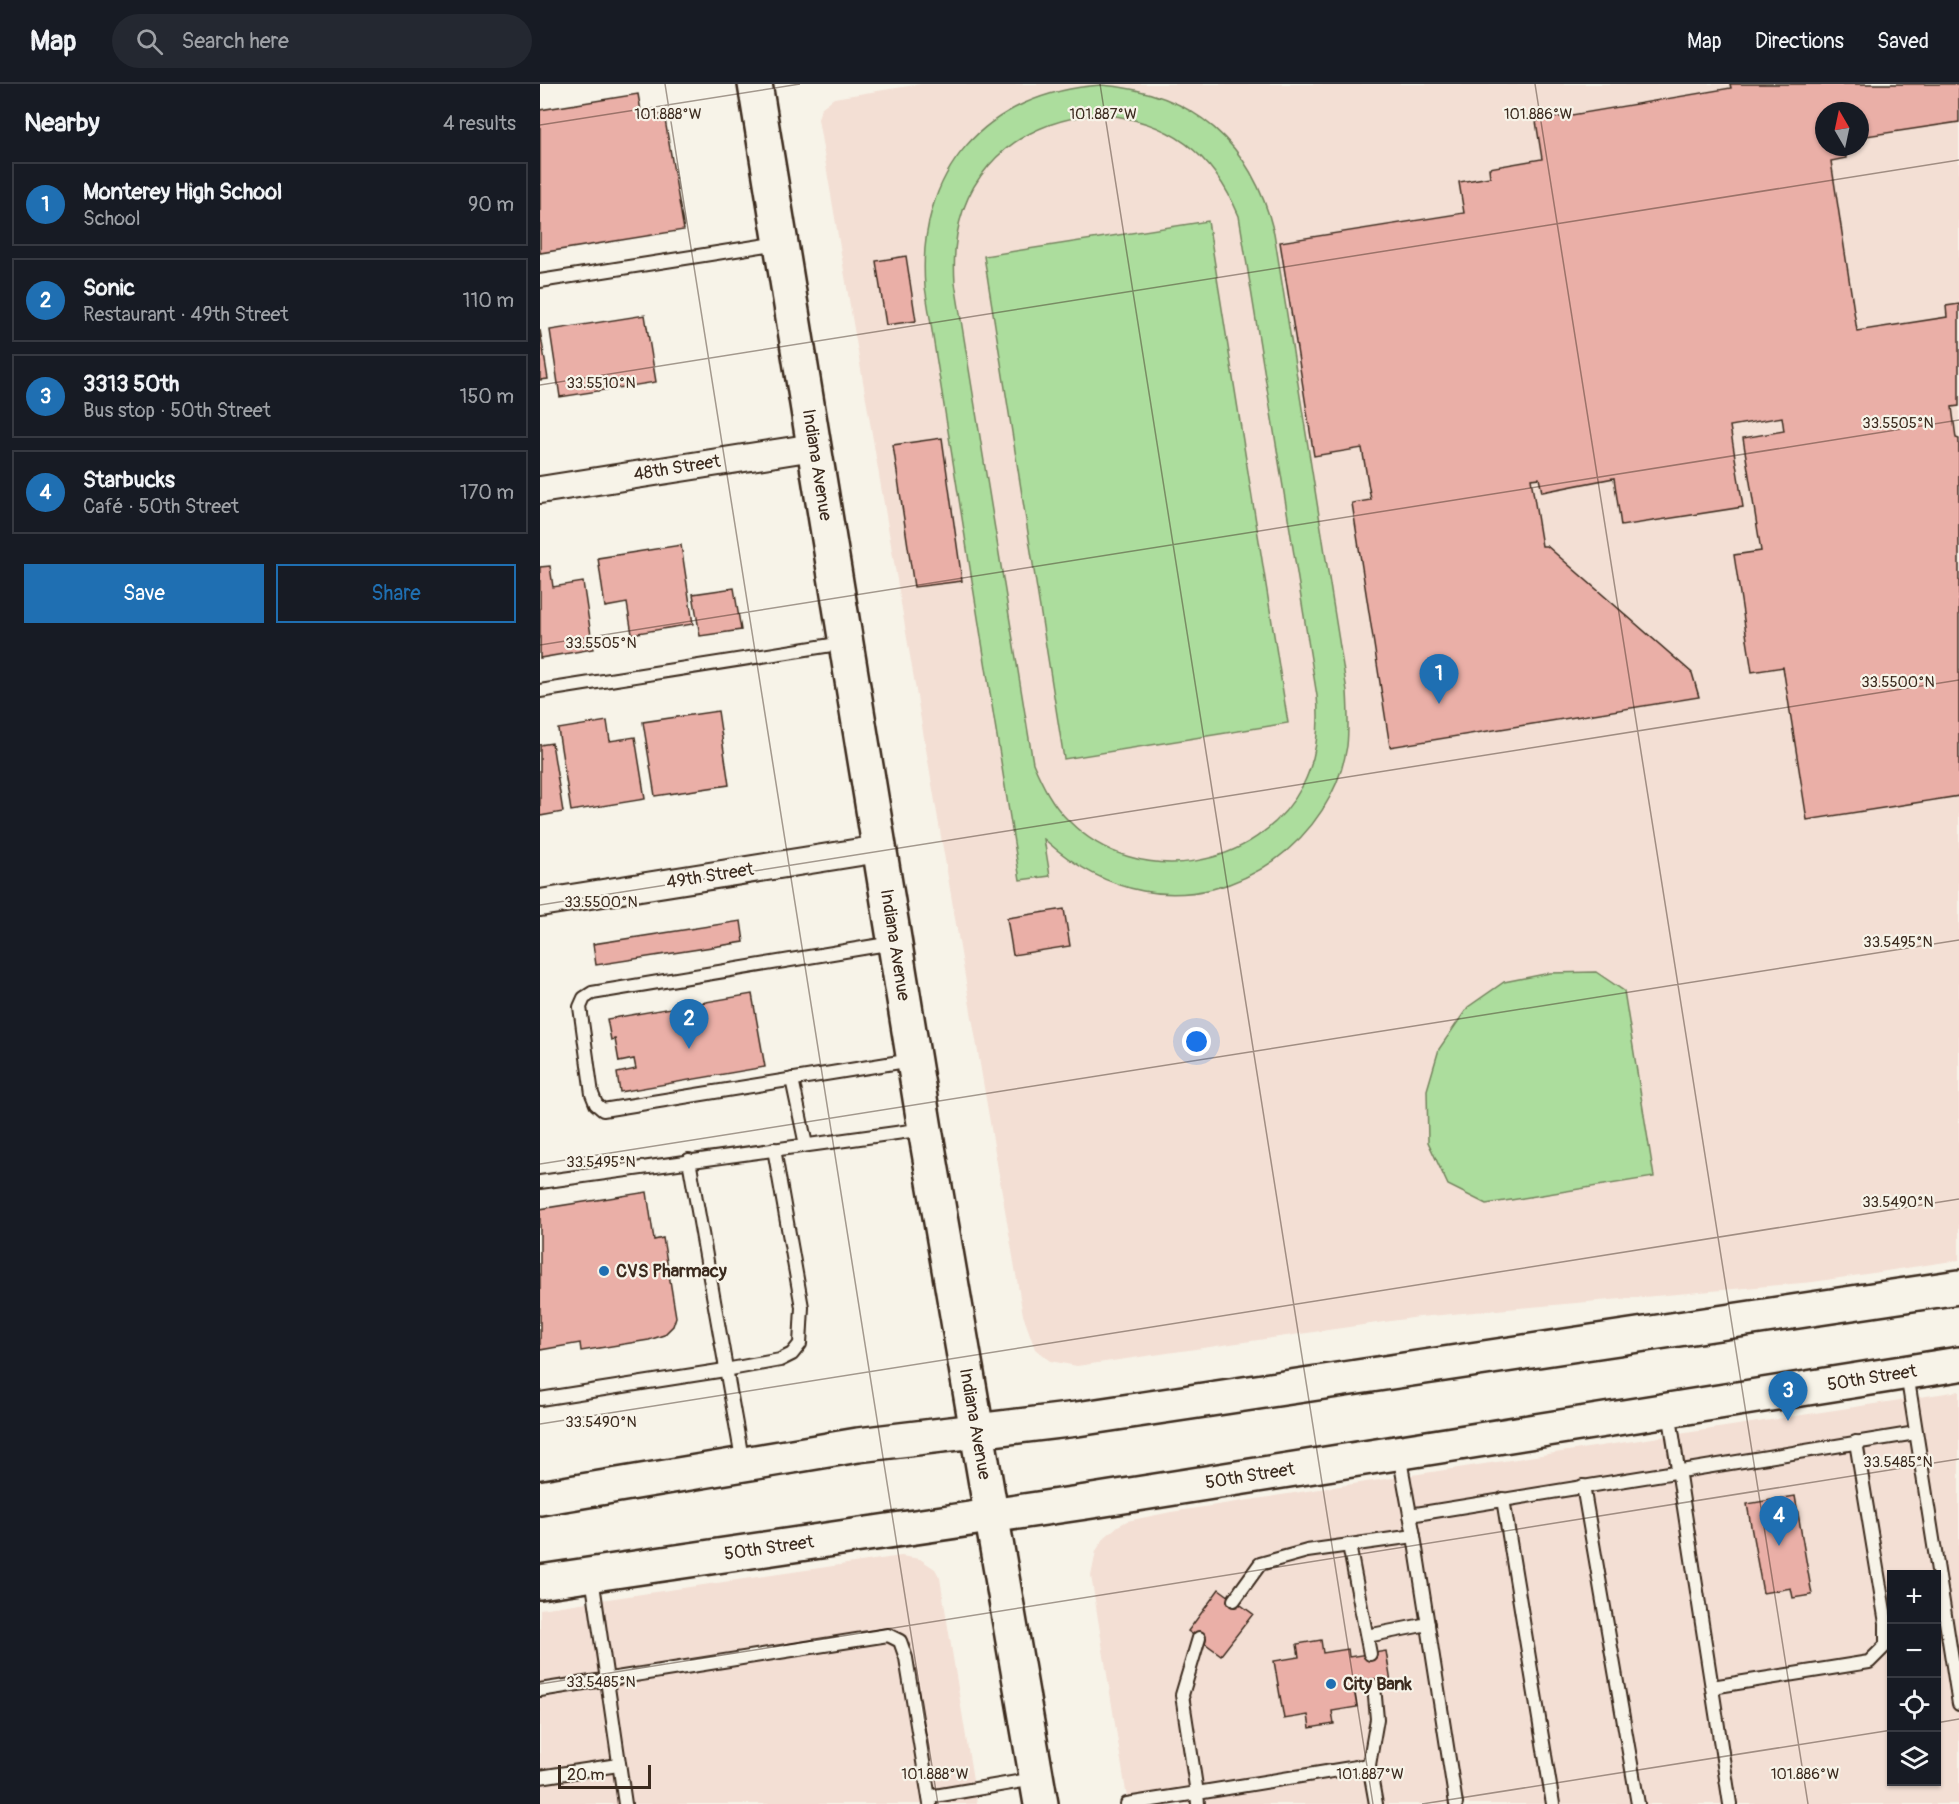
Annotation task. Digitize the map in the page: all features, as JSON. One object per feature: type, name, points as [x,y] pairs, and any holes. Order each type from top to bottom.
[{"type":"main road","name":"Indiana Avenue","points":[[755,84],[925,1129],[1039,1791]]},
{"type":"main road","points":[[540,1498],[743,1464],[1089,1417],[1959,1287]]},
{"type":"main road","name":"50th Street","points":[[540,1582],[1399,1453],[1959,1364]]},
{"type":"street","name":"48th Street","points":[[540,490],[814,447]]},
{"type":"street","name":"49th Street","points":[[540,903],[879,849]]},
{"type":"lane","points":[[540,281],[781,243]]},
{"type":"lane","points":[[540,691],[846,643]]},
{"type":"lane","points":[[894,942],[592,993],[584,998],[580,1007],[592,1094],[596,1104],[603,1110],[914,1059]]},
{"type":"lane","points":[[792,1079],[806,1145]]},
{"type":"lane","points":[[540,1182],[925,1129]]},
{"type":"lane","points":[[540,1398],[725,1371],[780,1360],[792,1354],[800,1344],[802,1307],[774,1149]]},
{"type":"lane","points":[[689,1161],[743,1464]]},
{"type":"lane","points":[[1906,1372],[1959,1704]]},
{"type":"lane","points":[[1668,1410],[1730,1804]]},
{"type":"lane","points":[[1410,1515],[1916,1433]]},
{"type":"lane","points":[[1712,1688],[1869,1662],[1886,1645],[1886,1623],[1856,1442]]},
{"type":"lane","points":[[1399,1453],[1456,1804]]},
{"type":"lane","points":[[1582,1486],[1638,1804]]},
{"type":"lane","points":[[1503,1499],[1552,1804]]},
{"type":"lane","points":[[1234,1599],[1260,1564],[1307,1551],[1414,1536]]},
{"type":"lane","points":[[1349,1545],[1370,1654]]},
{"type":"lane","points":[[592,1574],[625,1804]]},
{"type":"lane","points":[[1367,1636],[1428,1624]]},
{"type":"lane","points":[[540,1690],[888,1635],[900,1641],[906,1658],[929,1801],[1039,1791]]},
{"type":"lane","points":[[1198,1798],[1182,1695],[1199,1638]]},
{"type":"lane","points":[[1374,1686],[1377,1719],[1369,1765],[1376,1804]]},
{"type":"lane","points":[[540,1777],[618,1765]]},
{"type":"lane","points":[[1127,1804],[1198,1798],[1369,1765]]},
{"type":"shaded area","points":[[921,84],[1959,84],[1959,1260],[1813,1282],[1419,1317],[1077,1366],[1050,1361],[1035,1349],[1023,1315],[818,119],[821,108],[834,98]]},
{"type":"shaded area","points":[[1959,1391],[1959,1804],[1128,1804],[1091,1576],[1096,1551],[1105,1537],[1127,1521],[1171,1512]]},
{"type":"shaded area","points":[[901,1556],[920,1559],[935,1569],[940,1578],[977,1804],[540,1804],[540,1609]]},
{"type":"green space","points":[[1101,85],[1134,90],[1164,98],[1191,111],[1214,128],[1234,148],[1251,173],[1264,201],[1274,233],[1347,691],[1347,746],[1338,780],[1322,810],[1301,837],[1275,860],[1245,878],[1212,889],[1178,894],[1129,888],[1090,872],[1066,857],[1044,839],[1050,876],[1020,880],[925,287],[925,246],[932,208],[946,175],[966,146],[992,122],[1023,104],[1060,91]],"holes":[[[1100,114],[1125,118],[1168,132],[1202,157],[1216,174],[1239,216],[1317,696],[1318,730],[1312,764],[1303,785],[1283,814],[1257,837],[1227,852],[1195,861],[1161,863],[1128,857],[1097,843],[1069,821],[1057,808],[1033,763],[955,283],[955,248],[961,217],[972,189],[989,166],[1010,146],[1036,131],[1066,120]]]},
{"type":"green space","points":[[1208,221],[1288,723],[1064,759],[984,256]]},
{"type":"green space","points":[[1596,972],[1624,991],[1654,1177],[1486,1204],[1448,1185],[1428,1142],[1427,1090],[1439,1049],[1468,1007],[1504,982],[1550,973]]},
{"type":"building","points":[[1730,84],[1959,84],[1959,122],[1869,136],[1869,102],[1815,102],[1815,156],[1846,156],[1846,158],[1831,161],[1857,331],[1947,317],[1946,306],[1959,304],[1959,406],[1952,407],[1956,438],[1959,439],[1959,796],[1807,820],[1783,667],[1752,672],[1734,555],[1761,551],[1743,438],[1784,431],[1782,417],[1730,426],[1743,507],[1621,526],[1614,478],[1542,492],[1539,478],[1531,479],[1542,546],[1547,546],[1692,673],[1699,697],[1390,747],[1352,503],[1371,500],[1362,448],[1314,456],[1280,242],[1464,213],[1459,182],[1490,177],[1489,168],[1542,159],[1536,121],[1731,88]]},
{"type":"building","points":[[638,94],[642,117],[664,114],[684,230],[540,253],[540,110]]},
{"type":"building","points":[[906,256],[916,321],[886,325],[876,261]]},
{"type":"building","points":[[645,315],[656,382],[560,397],[550,330]]},
{"type":"building","points":[[540,330],[548,379],[540,380]]},
{"type":"building","points":[[942,438],[962,581],[914,587],[893,445]]},
{"type":"building","points":[[681,545],[693,624],[632,634],[627,603],[605,607],[598,558]]},
{"type":"building","points":[[550,566],[553,587],[583,582],[593,649],[540,658],[540,567]]},
{"type":"building","points":[[734,588],[741,630],[700,636],[693,594]]},
{"type":"building","points":[[718,711],[729,785],[655,796],[643,722]]},
{"type":"building","points":[[607,721],[610,741],[635,737],[645,799],[571,811],[558,729]]},
{"type":"building","points":[[552,743],[563,812],[540,816],[540,745]]},
{"type":"building","points":[[1064,909],[1070,946],[1013,955],[1007,918]]},
{"type":"building","points":[[741,921],[744,942],[596,965],[593,944]]},
{"type":"building","points":[[752,994],[765,1067],[620,1092],[617,1073],[636,1069],[634,1059],[619,1062],[615,1039],[611,1040],[607,1019]]},
{"type":"building","name":"CVS Pharmacy","points":[[647,1192],[654,1240],[663,1238],[676,1317],[673,1326],[664,1335],[649,1340],[581,1351],[580,1343],[540,1350],[540,1209]]},
{"type":"building","points":[[1795,1496],[1812,1595],[1793,1598],[1791,1588],[1763,1593],[1747,1504]]},
{"type":"building","points":[[1219,1589],[1253,1614],[1221,1655],[1188,1631]]},
{"type":"building","name":"City Bank","points":[[1321,1640],[1323,1653],[1348,1649],[1349,1657],[1386,1651],[1391,1683],[1354,1689],[1357,1707],[1332,1711],[1334,1724],[1310,1728],[1308,1715],[1284,1719],[1274,1661],[1299,1657],[1297,1644]]},
{"type":"place","name":"Monterey High School","points":[[1439,704]]},
{"type":"place","name":"Sonic","points":[[689,1049]]},
{"type":"place","name":"CVS Pharmacy","points":[[604,1271]]},
{"type":"place","name":"3313 50th","points":[[1788,1421]]},
{"type":"place","name":"Starbucks","points":[[1779,1546]]},
{"type":"place","name":"City Bank","points":[[1331,1684]]}]
